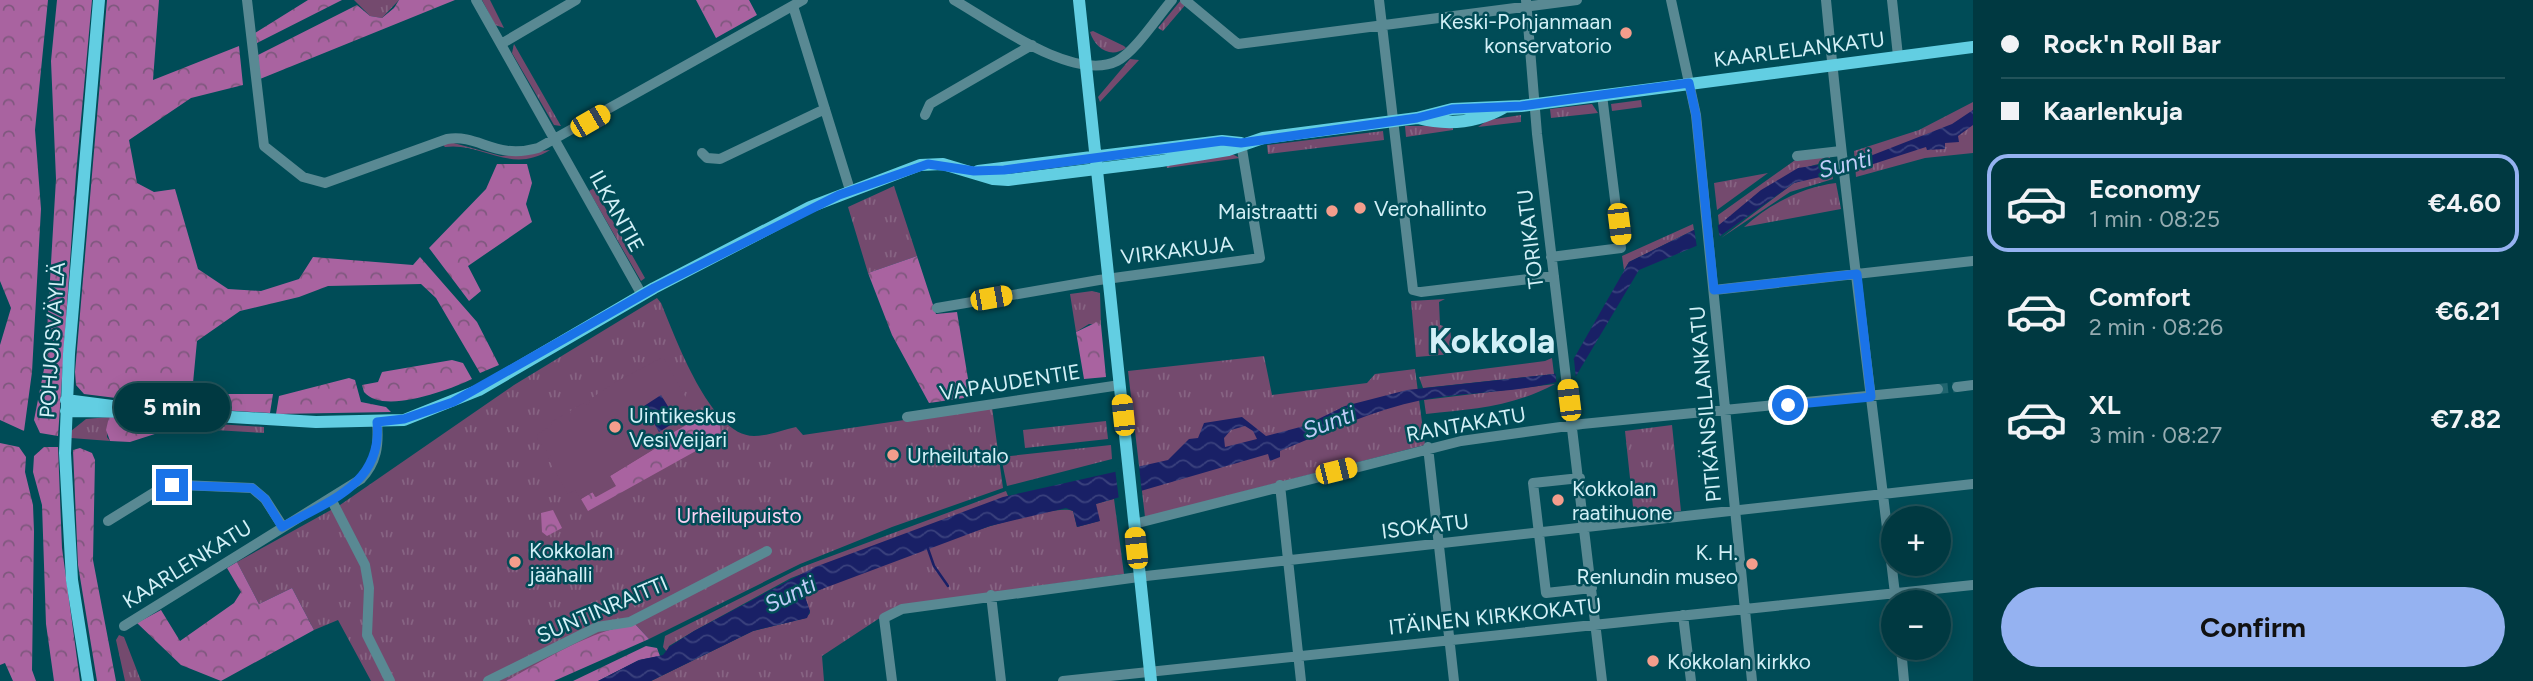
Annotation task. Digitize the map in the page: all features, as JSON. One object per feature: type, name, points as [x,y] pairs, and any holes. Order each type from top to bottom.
[{"type":"main road","name":"POHJOISVÄYLÄ","points":[[88,681],[68,545],[65,441],[99,0]]},
{"type":"main road","points":[[1079,0],[1150,676]]},
{"type":"main road","name":"KAARLELANKATU","points":[[66,406],[122,405],[148,412],[316,422],[404,419],[453,402],[642,295],[762,231],[850,190],[928,164],[974,171],[999,180],[1097,164],[1228,149],[1241,143],[1417,118],[1477,106],[1534,104],[1973,47]]},
{"type":"street","points":[[247,0],[262,142],[274,156],[312,182],[336,181],[447,139],[458,139],[508,153],[538,148],[803,0]]},
{"type":"street","name":"ILKANTIE","points":[[476,0],[642,295]]},
{"type":"street","points":[[500,44],[576,0]]},
{"type":"street","points":[[954,0],[1032,45],[1067,60],[1087,65],[1108,64],[1122,58],[1172,0]]},
{"type":"street","points":[[1185,0],[1238,44],[1526,4],[1577,0]]},
{"type":"street","points":[[1379,0],[1413,290],[1421,292],[1554,275]]},
{"type":"street","name":"PITKÄNSILLANKATU","points":[[1671,0],[1689,83],[1707,224],[1723,412],[1752,681]]},
{"type":"street","points":[[1826,0],[1843,174],[1894,590]]},
{"type":"street","points":[[1892,0],[1898,56]]},
{"type":"street","name":"TORIKATU","points":[[1526,4],[1551,257],[1580,478],[1602,681]]},
{"type":"street","points":[[793,6],[850,190]]},
{"type":"street","points":[[925,115],[930,104],[1032,45]]},
{"type":"street","points":[[1551,257],[1622,248],[1602,95]]},
{"type":"street","points":[[702,153],[707,158],[720,159],[825,109]]},
{"type":"street","name":"VIRKAKUJA","points":[[1109,278],[1260,258],[1241,143]]},
{"type":"street","points":[[1797,156],[1842,155]]},
{"type":"street","points":[[1714,290],[1973,261]]},
{"type":"street","points":[[937,308],[1109,278]]},
{"type":"street","name":"VAPAUDENTIE","points":[[907,417],[1120,385]]},
{"type":"street","points":[[1957,387],[1973,385]]},
{"type":"street","name":"RANTAKATU","points":[[1133,524],[1428,447],[1573,426],[1938,388]]},
{"type":"street","name":"KAARLENKATU","points":[[124,626],[361,479],[373,463],[378,448],[377,422]]},
{"type":"street","points":[[1428,447],[1454,681]]},
{"type":"street","points":[[1580,478],[1533,483],[1546,593],[1591,588]]},
{"type":"street","name":"ISOKATU","points":[[892,681],[884,618],[902,608],[1139,577],[1973,484]]},
{"type":"street","points":[[108,521],[163,486],[181,485],[252,488],[265,499],[282,527]]},
{"type":"street","points":[[1280,485],[1301,681]]},
{"type":"street","points":[[331,499],[365,565],[369,588],[367,635],[390,681]]},
{"type":"street","name":"SUNTINRAITTI","points":[[488,681],[597,627],[630,622],[767,551]]},
{"type":"street","name":"ITÄINEN KIRKKOKATU","points":[[1940,590],[1973,585]]},
{"type":"street","points":[[991,595],[1001,681]]},
{"type":"street","name":"ITÄINEN KIRKKOKATU","points":[[1063,681],[1150,676],[1683,614],[1881,598]]},
{"type":"street","points":[[1683,614],[1691,681]]},
{"type":"street","points":[[1902,660],[1904,681]]},
{"type":"green space","points":[[0,0],[48,0],[35,130],[41,209],[32,372],[24,431],[0,420],[0,345],[11,308],[0,281]]},
{"type":"green space","points":[[57,0],[92,0],[76,174],[58,436],[40,433],[34,420],[45,364],[56,179],[51,61]]},
{"type":"green space","points":[[107,0],[159,0],[153,80],[239,46],[243,85],[191,98],[129,140],[137,183],[154,192],[175,189],[198,269],[228,289],[261,291],[299,279],[313,257],[413,265],[420,257],[477,322],[499,365],[480,373],[436,298],[421,284],[328,286],[299,297],[240,311],[197,341],[191,404],[188,407],[84,394],[76,385],[75,372]]},
{"type":"green space","points":[[308,0],[342,0],[257,43],[255,33]]},
{"type":"green space","points":[[354,0],[399,0],[382,18],[370,16]]},
{"type":"green space","points":[[399,0],[455,0],[260,79],[258,55],[357,5],[370,16],[382,18]]},
{"type":"green space","points":[[482,0],[490,0],[504,28],[495,25]]},
{"type":"green space","points":[[696,0],[749,0],[757,15],[716,38]]},
{"type":"green space","points":[[1181,0],[1187,3],[1163,31],[1158,28]]},
{"type":"green space","points":[[1093,31],[1126,48],[1114,52],[1104,50],[1092,38],[1090,32]]},
{"type":"green space","points":[[514,44],[561,126],[554,125],[512,53]]},
{"type":"green space","points":[[1130,59],[1139,60],[1100,102],[1098,97]]},
{"type":"green space","points":[[1641,100],[1642,107],[1612,111],[1611,104]]},
{"type":"green space","points":[[1973,102],[1973,153],[1925,158],[1856,177],[1854,151],[1919,130]]},
{"type":"green space","points":[[1592,104],[1598,113],[1551,118],[1550,109]]},
{"type":"green space","points":[[1521,115],[1521,122],[1478,127],[1488,120]]},
{"type":"green space","points":[[1405,126],[1453,126],[1453,130],[1406,137]]},
{"type":"green space","points":[[1383,131],[1384,140],[1268,154],[1267,145]]},
{"type":"green space","points":[[450,142],[501,156],[550,150],[536,157],[509,159],[472,149],[443,145]]},
{"type":"green space","points":[[1232,154],[1240,158],[1167,168],[1166,164]]},
{"type":"green space","points":[[1830,154],[1830,162],[1813,165],[1783,178],[1719,225],[1718,215],[1798,158]]},
{"type":"green space","points":[[497,164],[527,164],[532,183],[526,204],[532,222],[468,266],[481,291],[469,301],[429,248],[486,189]]},
{"type":"green space","points":[[1832,172],[1833,179],[1790,192],[1721,238],[1794,183]]},
{"type":"green space","points":[[1768,173],[1717,210],[1714,183]]},
{"type":"green space","points":[[1836,183],[1841,209],[1744,227],[1787,198],[1811,188]]},
{"type":"green space","points":[[894,186],[917,256],[868,273],[848,207]]},
{"type":"green space","points":[[594,188],[645,278],[641,281],[589,191]]},
{"type":"green space","points":[[1693,224],[1694,230],[1629,262],[1624,270],[1622,256]]},
{"type":"green space","points":[[917,256],[936,314],[957,312],[971,397],[929,403],[892,335],[868,273]]},
{"type":"green space","points":[[1092,291],[1100,293],[1101,325],[1089,324],[1076,332],[1070,294]]},
{"type":"green space","name":"Urheilupuisto","points":[[657,298],[696,382],[723,420],[738,432],[759,436],[796,427],[803,435],[992,407],[1003,488],[892,527],[800,564],[649,639],[635,624],[616,627],[506,681],[371,681],[338,620],[314,630],[292,588],[259,604],[237,562],[340,505],[514,385]]},
{"type":"green space","points":[[1445,299],[1439,302],[1440,325],[1450,328],[1453,354],[1416,357],[1411,301]]},
{"type":"green space","points":[[1097,322],[1101,325],[1106,377],[1084,379],[1076,332]]},
{"type":"green space","points":[[1264,356],[1272,395],[1367,383],[1375,374],[1415,369],[1425,445],[1145,517],[1128,371]]},
{"type":"green space","name":"Uintikeskus VesiVeijari","points":[[663,357],[694,412],[684,418],[688,424],[660,440],[662,444],[610,476],[616,486],[596,497],[592,492],[581,499],[575,490],[568,494],[548,458],[551,456],[537,439],[538,434],[552,425],[551,422],[565,414],[571,414],[570,411],[583,403],[585,406],[590,403],[589,400],[612,384]]},
{"type":"green space","points":[[1552,358],[1554,374],[1423,388],[1419,377],[1545,361]]},
{"type":"green space","points":[[452,360],[463,363],[472,379],[433,394],[400,401],[373,398],[364,392],[362,385],[378,382],[382,372]]},
{"type":"green space","points":[[349,378],[355,380],[361,402],[386,407],[391,412],[276,414],[279,396]]},
{"type":"green space","points":[[1555,384],[1508,402],[1426,414],[1424,400]]},
{"type":"green space","points":[[206,394],[273,394],[270,413],[206,409],[201,399]]},
{"type":"green space","points":[[694,412],[710,416],[720,425],[721,437],[588,511],[581,499],[593,492],[595,497],[615,485],[610,476],[661,445],[659,440],[687,424],[684,418]]},
{"type":"green space","points":[[109,417],[107,437],[110,441],[71,438],[71,431],[86,419]]},
{"type":"green space","points":[[109,417],[153,420],[159,423],[161,432],[130,442],[110,441],[106,430]]},
{"type":"green space","points":[[153,420],[264,427],[264,433],[182,428],[161,432],[159,423]]},
{"type":"green space","points":[[1106,421],[1108,439],[1025,448],[1023,430]]},
{"type":"green space","points":[[1672,425],[1681,511],[1634,516],[1625,431]]},
{"type":"green space","points":[[0,443],[19,447],[26,457],[25,472],[33,505],[32,670],[36,681],[13,681],[5,663],[0,665]]},
{"type":"green space","points":[[1111,445],[1112,459],[1007,486],[1001,457]]},
{"type":"green space","points":[[44,447],[58,447],[62,548],[80,681],[54,681],[46,624],[42,505],[33,472],[34,456]]},
{"type":"green space","points":[[80,448],[92,453],[95,460],[93,560],[116,681],[97,681],[78,565],[73,450]]},
{"type":"green space","points":[[1006,491],[1008,496],[791,578],[694,631],[669,646],[667,652],[663,647],[665,636],[802,567]]},
{"type":"green space","points":[[1114,499],[1124,574],[898,606],[822,656],[824,681],[651,681],[753,631],[806,618],[810,613],[805,597],[856,574],[940,543],[1023,517],[1054,511],[1073,511],[1077,527],[1099,521],[1095,504]]},
{"type":"green space","points":[[553,510],[562,528],[547,536],[542,532],[541,513]]},
{"type":"green space","points":[[237,562],[259,604],[292,588],[314,630],[221,681],[181,665],[137,623],[161,610],[180,641],[234,603],[241,592],[227,568]]},
{"type":"green space","points":[[635,624],[649,639],[554,681],[506,681],[585,639]]},
{"type":"green space","points":[[119,635],[124,637],[141,681],[125,681],[116,640]]},
{"type":"green space","points":[[646,646],[657,648],[660,656],[639,660],[598,681],[573,681]]},
{"type":"water","name":"Sunti","points":[[1973,110],[1973,125],[1958,136],[1959,142],[1945,143],[1945,149],[1927,150],[1926,147],[1864,167],[1794,183],[1720,236],[1639,270],[1576,376],[1519,389],[1422,400],[1386,410],[1280,451],[1280,457],[1270,461],[1268,454],[1096,504],[1100,521],[1077,527],[1073,511],[1066,508],[990,526],[814,592],[805,597],[810,611],[807,618],[753,631],[651,681],[598,681],[639,660],[663,655],[669,647],[694,631],[815,567],[1003,497],[1168,460],[1189,439],[1198,438],[1204,423],[1242,417],[1266,436],[1304,426],[1345,406],[1407,390],[1554,374],[1569,367],[1629,262],[1694,230],[1719,225],[1761,190],[1798,168],[1865,158],[1952,124]],"holes":[[[1245,426],[1253,431],[1257,439],[1225,447],[1224,438],[1231,430]]]},
{"type":"water","points":[[661,395],[677,421],[659,432],[644,406]]},
{"type":"pier","points":[[1854,158],[1855,172],[1833,175],[1832,160]]},
{"type":"pier","points":[[1717,221],[1720,239],[1697,248],[1694,228]]},
{"type":"pier","points":[[1574,359],[1576,379],[1557,387],[1555,370]]},
{"type":"pier","points":[[1139,465],[1142,494],[1119,500],[1115,469]]},
{"type":"waterway","points":[[927,546],[934,566],[948,586]]},
{"type":"tunnel","points":[[1938,389],[1957,387]]},
{"type":"place","name":"Keski-Pohjanmaan konservatorio","points":[[1626,33]]},
{"type":"place","name":"Verohallinto","points":[[1360,208]]},
{"type":"place","name":"Maistraatti","points":[[1332,211]]},
{"type":"place","name":"Uintikeskus VesiVeijari","points":[[615,427]]},
{"type":"place","name":"Urheilutalo","points":[[893,455]]},
{"type":"place","name":"Kokkolan raatihuone","points":[[1558,500]]},
{"type":"place","name":"Kokkolan jäähalli","points":[[515,562]]},
{"type":"place","name":"K. H. Renlundin museo","points":[[1752,564]]},
{"type":"place","name":"Kokkolan kirkko","points":[[1653,661]]},
{"type":"district","name":"Kokkola","points":[[1492,341]]},
{"type":"route","points":[[172,485],[252,488],[265,499],[282,527],[361,479],[373,463],[378,448],[377,422],[395,421],[426,413],[479,390],[654,288],[762,231],[839,195],[920,166],[943,164],[974,171],[1004,170],[1222,141],[1241,143],[1417,118],[1430,113],[1477,106],[1521,106],[1689,83],[1696,115],[1714,290],[1851,277],[1857,274],[1871,397],[1788,405]]}]
